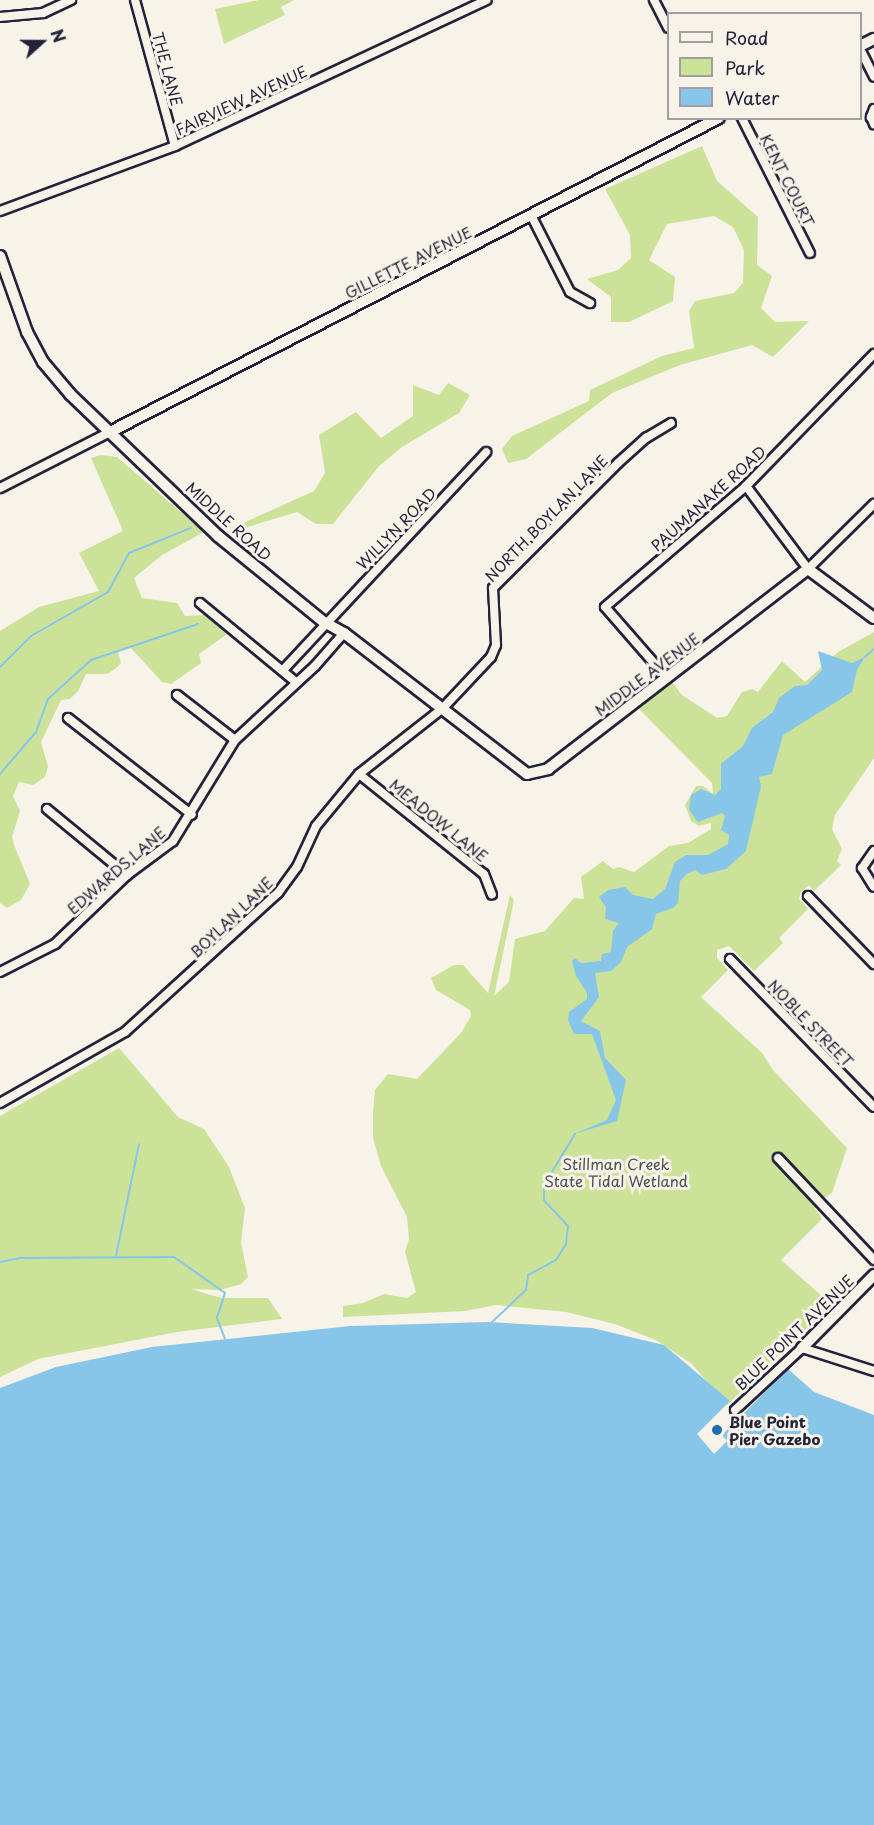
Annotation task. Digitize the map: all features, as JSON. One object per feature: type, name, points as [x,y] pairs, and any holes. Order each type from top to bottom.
[{"type":"main road","name":"GILLETTE AVENUE","points":[[110,432],[715,120]]},
{"type":"main road","name":"MIDDLE ROAD","points":[[0,256],[27,332],[43,362],[70,394],[218,536],[324,622],[344,633],[500,755]]},
{"type":"main road","points":[[808,569],[874,618]]},
{"type":"main road","name":"MIDDLE AVENUE","points":[[500,755],[527,774],[539,773],[808,569]]},
{"type":"main road","name":"BLUE POINT AVENUE","points":[[802,1348],[874,1275]]},
{"type":"street","points":[[0,17],[43,13],[71,0]]},
{"type":"street","name":"THE LANE","points":[[135,0],[175,146]]},
{"type":"street","name":"FAIRVIEW AVENUE","points":[[0,211],[175,146],[488,0]]},
{"type":"street","points":[[654,0],[667,24]]},
{"type":"street","points":[[862,49],[874,77]]},
{"type":"street","points":[[874,109],[871,117],[874,124]]},
{"type":"street","name":"KENT COURT","points":[[743,120],[810,253]]},
{"type":"street","points":[[531,216],[570,292],[590,303]]},
{"type":"street","name":"PAUMANAKE ROAD","points":[[667,678],[605,607],[746,486],[874,354]]},
{"type":"street","name":"NORTH BOYLAN LANE","points":[[442,709],[491,657],[496,645],[493,588],[618,463],[645,438],[671,423]]},
{"type":"street","points":[[0,488],[110,432]]},
{"type":"street","name":"WILLYN ROAD","points":[[283,670],[324,622],[486,452]]},
{"type":"street","points":[[746,486],[808,569],[874,504]]},
{"type":"street","points":[[200,603],[296,682]]},
{"type":"street","name":"EDWARDS LANE","points":[[0,972],[55,944],[128,875],[172,841],[192,815],[205,786],[235,740],[344,633]]},
{"type":"street","points":[[177,695],[235,740]]},
{"type":"street","name":"BOYLAN LANE","points":[[0,1103],[125,1032],[248,923],[280,891],[316,826],[359,774],[442,709]]},
{"type":"street","points":[[68,718],[192,815]]},
{"type":"street","name":"MEADOW LANE","points":[[359,774],[484,874],[492,895]]},
{"type":"street","points":[[47,809],[128,875]]},
{"type":"street","points":[[874,850],[862,868],[874,887]]},
{"type":"street","points":[[808,896],[874,964]]},
{"type":"street","name":"NOBLE STREET","points":[[730,958],[874,1107]]},
{"type":"street","points":[[778,1158],[874,1260]]},
{"type":"street","points":[[802,1348],[874,1371]]},
{"type":"street","name":"BLUE POINT AVENUE","points":[[735,1410],[802,1348]]},
{"type":"green space","points":[[259,0],[294,0],[281,7],[285,15],[224,44],[215,9]]},
{"type":"green space","points":[[702,146],[717,181],[758,217],[757,265],[772,276],[761,308],[775,322],[809,321],[773,357],[752,345],[680,365],[612,393],[526,459],[508,463],[502,449],[512,436],[589,401],[590,390],[662,356],[694,348],[689,311],[695,301],[734,293],[743,283],[744,250],[733,227],[714,216],[667,224],[649,260],[675,277],[673,301],[629,322],[611,322],[611,297],[587,279],[618,270],[631,258],[630,235],[605,189]]},
{"type":"green space","points":[[448,383],[470,395],[459,413],[402,447],[379,466],[333,524],[316,524],[297,512],[238,530],[232,528],[314,491],[325,473],[319,435],[356,412],[381,438],[413,416],[413,385],[439,395]]},
{"type":"green space","points":[[101,455],[117,457],[204,532],[162,555],[134,578],[142,598],[177,603],[185,616],[204,615],[227,634],[199,654],[201,663],[171,684],[162,682],[131,648],[118,652],[121,663],[115,669],[107,674],[86,674],[78,691],[70,699],[61,700],[41,742],[48,767],[45,777],[33,785],[19,782],[13,796],[20,811],[12,837],[30,884],[21,900],[7,908],[0,903],[0,631],[39,607],[99,591],[79,553],[123,531],[91,458]]},
{"type":"green space","name":"Stillman Creek State Tidal Wetland","points":[[874,632],[874,758],[835,815],[832,829],[842,849],[837,861],[841,865],[814,891],[809,885],[801,892],[799,899],[808,909],[779,938],[783,943],[754,971],[729,946],[717,950],[717,958],[728,970],[701,997],[762,1053],[773,1070],[847,1148],[832,1193],[822,1199],[815,1192],[809,1199],[822,1219],[781,1260],[831,1304],[727,1405],[692,1364],[656,1340],[615,1324],[566,1312],[496,1305],[465,1311],[343,1317],[343,1306],[363,1303],[384,1294],[407,1298],[416,1292],[405,1252],[409,1239],[407,1217],[381,1166],[373,1138],[373,1112],[375,1090],[388,1074],[417,1079],[461,1033],[471,1016],[470,1010],[436,990],[431,978],[454,965],[463,965],[488,993],[510,895],[514,900],[494,996],[509,982],[515,939],[545,931],[574,898],[584,899],[581,877],[603,861],[613,869],[619,867],[634,872],[669,846],[688,843],[711,829],[711,823],[699,826],[691,821],[685,805],[696,786],[703,786],[713,794],[712,783],[639,709],[672,682],[682,695],[717,718],[727,716],[742,692],[752,689],[758,692],[782,661],[805,682],[838,652]]},
{"type":"green space","points":[[119,1048],[178,1117],[204,1129],[229,1167],[245,1208],[241,1243],[248,1277],[241,1284],[220,1290],[191,1289],[221,1298],[268,1298],[282,1319],[177,1332],[38,1359],[0,1377],[0,1116]]},
{"type":"water","points":[[818,651],[852,663],[865,657],[857,670],[852,692],[783,735],[772,774],[759,777],[761,786],[746,851],[726,869],[702,875],[695,870],[687,874],[680,881],[678,903],[673,908],[656,914],[652,929],[627,947],[621,962],[611,971],[595,973],[599,997],[581,1021],[600,1031],[605,1058],[626,1080],[617,1121],[574,1134],[607,1120],[616,1100],[592,1034],[574,1034],[568,1020],[569,1012],[587,999],[587,993],[576,976],[572,961],[575,958],[581,963],[601,961],[602,954],[611,952],[613,931],[619,923],[605,919],[606,907],[599,897],[608,890],[625,887],[633,895],[653,899],[665,889],[675,862],[686,855],[708,855],[728,844],[729,835],[721,830],[725,816],[722,813],[698,822],[689,810],[691,795],[701,789],[715,795],[721,789],[721,764],[743,746],[752,728],[773,712],[779,698],[795,686],[807,685],[822,670]]},
{"type":"water","points":[[488,1322],[592,1328],[664,1345],[730,1401],[697,1434],[714,1454],[727,1441],[722,1435],[788,1369],[814,1392],[874,1415],[874,1825],[0,1825],[0,1388],[56,1367],[152,1347],[350,1326]]},
{"type":"waterway","points":[[0,667],[31,636],[108,592],[129,553],[191,528]]},
{"type":"waterway","points":[[0,774],[36,732],[48,699],[91,660],[198,624]]},
{"type":"waterway","points":[[865,657],[874,649]]},
{"type":"waterway","points":[[492,1322],[526,1290],[528,1275],[556,1260],[566,1244],[568,1226],[544,1200],[544,1185],[575,1134]]},
{"type":"waterway","points":[[116,1256],[139,1144]]},
{"type":"waterway","points":[[0,1262],[20,1258],[174,1257],[225,1293],[217,1318],[225,1339]]},
{"type":"place","name":"Blue Point Pier Gazebo","points":[[717,1430]]}]
